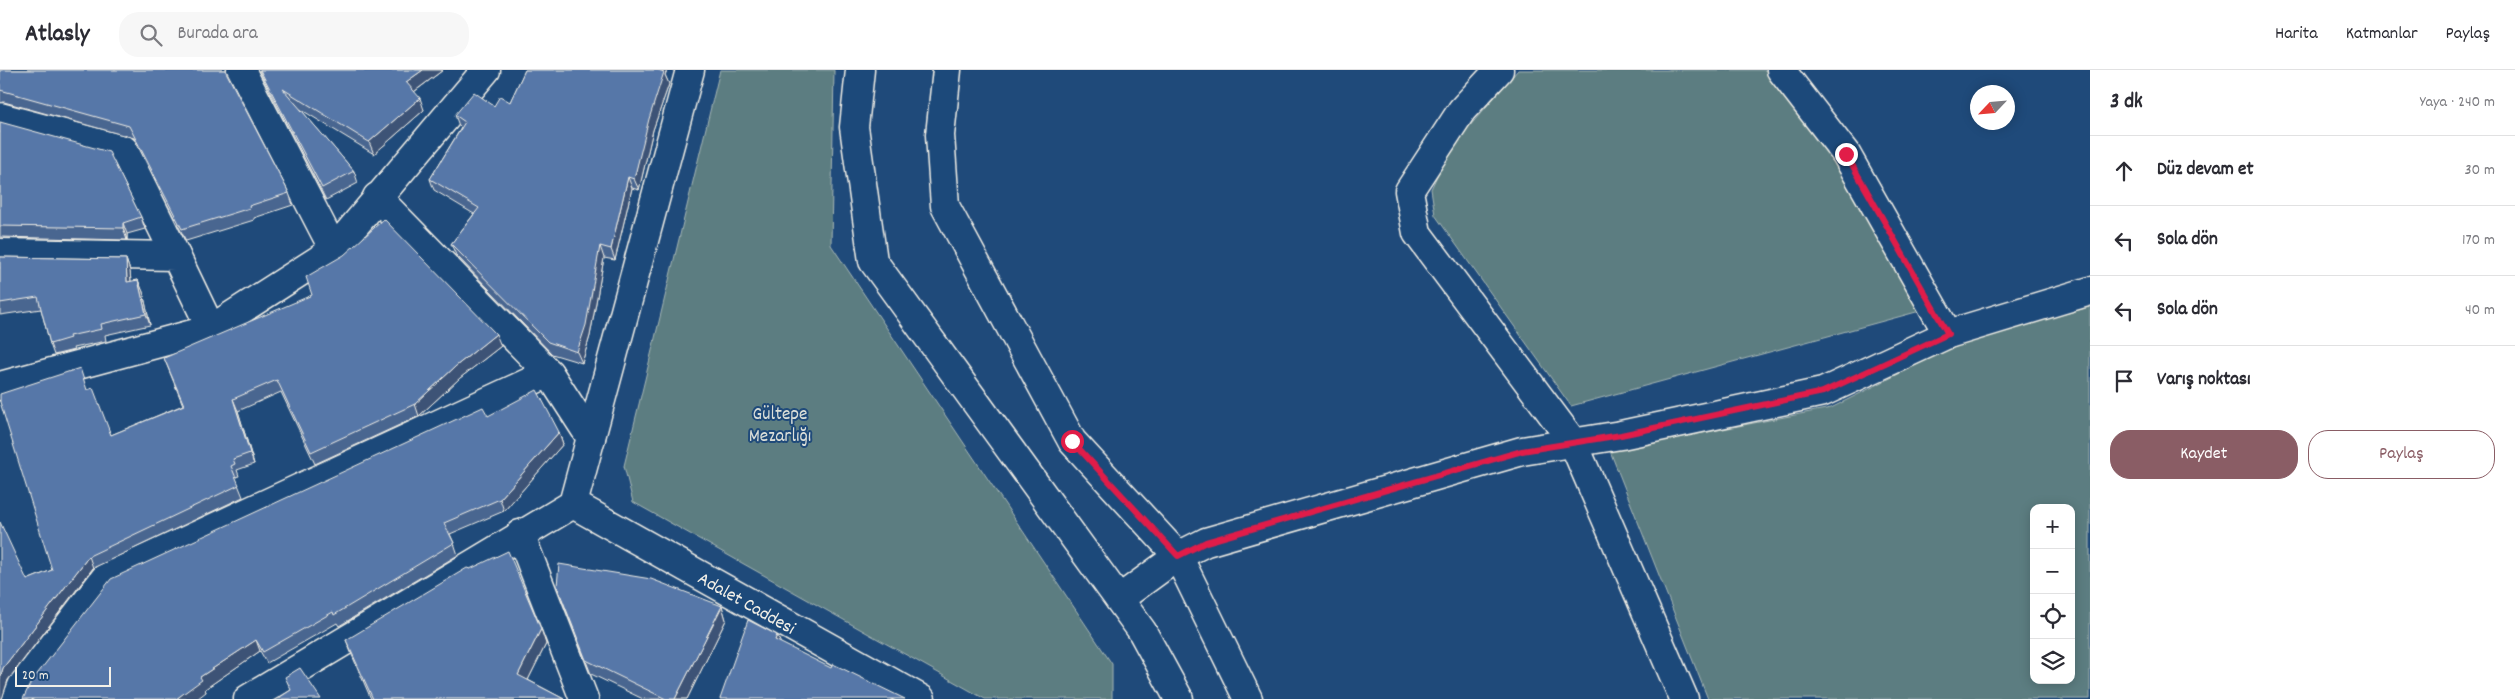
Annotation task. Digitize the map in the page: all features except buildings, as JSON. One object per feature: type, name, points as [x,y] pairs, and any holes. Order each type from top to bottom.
[{"type":"street","points":[[241,70],[334,250]]},
{"type":"street","points":[[0,386],[211,329],[334,250],[486,70]]},
{"type":"street","points":[[248,699],[520,534],[573,504],[690,70]]},
{"type":"street","points":[[860,70],[854,127],[874,260],[1142,631],[1179,699]]},
{"type":"street","points":[[947,70],[940,135],[945,206],[1072,441],[1178,556],[1248,699]]},
{"type":"street","points":[[1499,70],[1462,110],[1410,191],[1417,232],[1573,442],[1684,699]]},
{"type":"street","points":[[1781,70],[1846,154],[1948,334]]},
{"type":"street","points":[[0,117],[124,150],[211,329]]},
{"type":"street","points":[[377,197],[549,373],[591,438]]},
{"type":"street","points":[[0,253],[176,256]]},
{"type":"street","points":[[1119,599],[1178,556],[1206,542],[1522,451],[1621,435],[1823,392],[1948,334],[2090,291]]},
{"type":"street","points":[[17,699],[22,686],[105,578],[549,373]]},
{"type":"street","name":"Adalet Caddesi","points":[[573,504],[921,699]]},
{"type":"street","points":[[520,534],[584,699]]},
{"type":"green space","name":"Gültepe Mezarlığı","points":[[720,70],[834,70],[831,245],[1112,664],[1112,699],[985,699],[633,502],[624,466]]},
{"type":"green space","points":[[1518,70],[1771,70],[1846,167],[1920,311],[1571,406],[1435,215],[1431,189],[1449,150]]},
{"type":"green space","points":[[2090,307],[2090,699],[1708,699],[1610,451],[1831,408],[1962,342]]},
{"type":"route","points":[[1072,441],[1178,556],[1206,542],[1522,451],[1621,435],[1823,392],[1948,334],[1846,154]]}]
